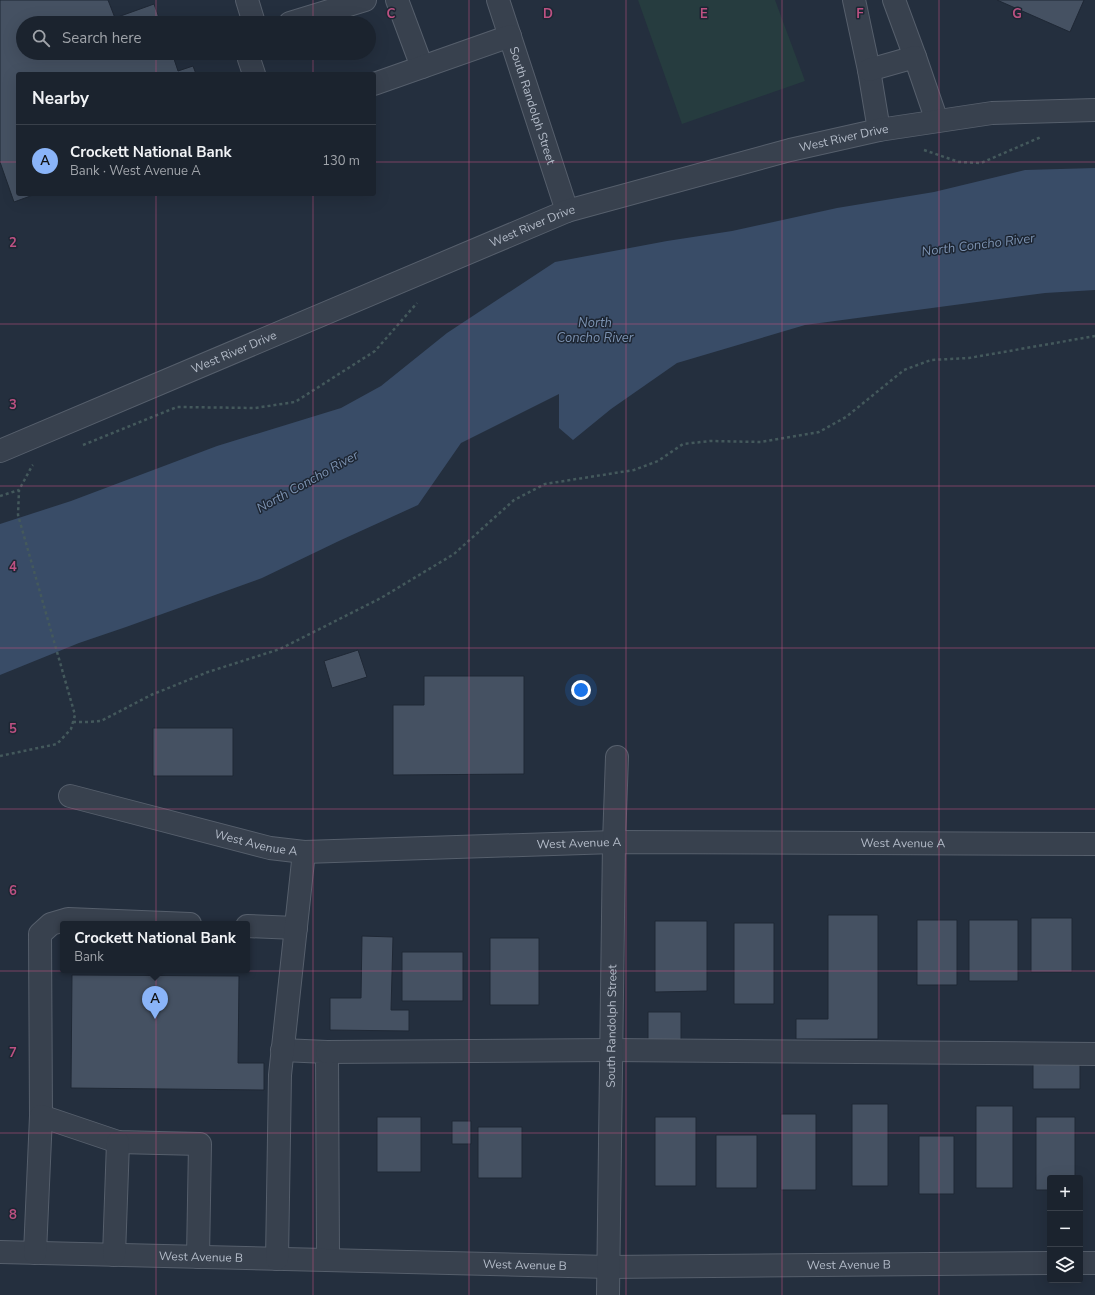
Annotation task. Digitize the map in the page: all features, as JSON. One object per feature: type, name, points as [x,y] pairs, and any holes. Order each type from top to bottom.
[{"type":"street","points":[[247,0],[252,16]]},
{"type":"street","points":[[313,16],[365,0]]},
{"type":"street","points":[[397,0],[422,67]]},
{"type":"street","name":"South Randolph Street","points":[[498,0],[567,211]]},
{"type":"street","points":[[854,0],[869,70],[879,130]]},
{"type":"street","points":[[894,0],[937,121]]},
{"type":"street","points":[[376,83],[510,36]]},
{"type":"street","points":[[869,70],[915,57]]},
{"type":"street","points":[[249,60],[253,72]]},
{"type":"street","name":"West River Drive","points":[[0,451],[567,211],[790,150],[879,130],[992,113],[1095,110]]},
{"type":"street","name":"South Randolph Street","points":[[608,1295],[614,842],[617,757]]},
{"type":"street","name":"West Avenue A","points":[[70,796],[270,848],[304,852],[614,842],[1095,844]]},
{"type":"street","points":[[277,1259],[279,1082],[304,852]]},
{"type":"street","points":[[61,921],[68,919],[117,921]]},
{"type":"street","points":[[35,1253],[41,1116],[40,934],[50,924],[60,921]]},
{"type":"street","points":[[250,926],[296,928]]},
{"type":"street","points":[[282,1050],[327,1052],[611,1050],[1095,1054]]},
{"type":"street","points":[[327,1052],[328,1260]]},
{"type":"street","points":[[41,1116],[118,1142],[200,1144],[198,1257]]},
{"type":"street","points":[[114,1255],[118,1142]]},
{"type":"street","name":"West Avenue B","points":[[0,1252],[609,1266],[1047,1263]]},
{"type":"street","points":[[1083,1263],[1095,1263]]},
{"type":"path","points":[[924,150],[959,162],[981,163],[1043,137]]},
{"type":"path","points":[[82,445],[177,407],[255,408],[295,402],[376,351],[421,298]]},
{"type":"path","points":[[73,722],[101,721],[158,692],[208,672],[280,649],[381,598],[454,554],[514,500],[545,484],[634,470],[658,461],[683,444],[710,441],[761,442],[819,432],[846,417],[904,370],[931,360],[969,358],[1095,336]]},
{"type":"path","points":[[0,756],[57,744],[71,729],[75,715],[18,515],[19,490],[32,466],[39,463]]},
{"type":"path","points":[[0,496],[19,490]]},
{"type":"green space","points":[[638,0],[775,0],[805,81],[682,124]]},
{"type":"water","name":"North Concho River","points":[[1095,168],[1095,290],[1045,293],[805,325],[677,363],[611,409],[573,440],[559,428],[559,394],[461,443],[418,505],[262,578],[79,643],[0,675],[0,524],[71,501],[217,446],[341,408],[381,386],[447,333],[555,262],[667,241],[732,231],[837,208],[934,192],[1025,170]]},
{"type":"building","points":[[0,0],[108,0],[114,16],[16,16],[16,60],[174,60],[178,71],[193,66],[195,72],[16,72],[16,196],[30,196],[14,202],[0,162]]},
{"type":"building","points":[[997,0],[1084,0],[1070,32]]},
{"type":"building","points":[[154,4],[158,16],[121,16]]},
{"type":"building","points":[[358,650],[367,677],[332,688],[324,661]]},
{"type":"building","points":[[424,676],[524,676],[524,774],[393,775],[393,705],[424,705]]},
{"type":"building","points":[[153,728],[233,728],[233,776],[153,776]]},
{"type":"building","points":[[828,915],[878,915],[878,1039],[796,1039],[796,1019],[828,1019]]},
{"type":"building","points":[[1031,918],[1072,918],[1072,972],[1031,972]]},
{"type":"building","points":[[917,920],[957,920],[957,985],[917,985]]},
{"type":"building","points":[[969,920],[1018,920],[1018,981],[969,981]]},
{"type":"building","points":[[655,921],[707,921],[707,991],[655,992]]},
{"type":"building","points":[[734,923],[774,923],[774,1004],[734,1004]]},
{"type":"building","points":[[362,936],[393,937],[391,1010],[409,1010],[409,1031],[330,1030],[330,998],[361,998]]},
{"type":"building","points":[[490,938],[539,938],[539,1005],[490,1005]]},
{"type":"building","points":[[402,952],[463,952],[463,1001],[402,1001]]},
{"type":"building","points":[[72,975],[239,976],[238,1063],[264,1063],[264,1090],[71,1088]]},
{"type":"building","points":[[648,1012],[681,1012],[681,1040],[648,1040]]},
{"type":"building","points":[[1033,1062],[1080,1062],[1080,1089],[1033,1089]]},
{"type":"building","points":[[852,1104],[888,1104],[888,1186],[852,1186]]},
{"type":"building","points":[[976,1106],[1013,1106],[1013,1188],[976,1188]]},
{"type":"building","points":[[781,1114],[816,1114],[816,1190],[781,1190]]},
{"type":"building","points":[[377,1117],[421,1117],[421,1172],[377,1172]]},
{"type":"building","points":[[655,1117],[696,1117],[696,1186],[655,1186]]},
{"type":"building","points":[[1036,1117],[1075,1117],[1075,1175],[1047,1175],[1047,1190],[1036,1190]]},
{"type":"building","points":[[452,1121],[471,1121],[471,1144],[452,1144]]},
{"type":"building","points":[[478,1127],[522,1127],[522,1178],[478,1178]]},
{"type":"building","points":[[716,1135],[757,1135],[757,1188],[716,1188]]},
{"type":"building","points":[[919,1136],[954,1136],[954,1194],[919,1194]]},
{"type":"place","name":"Crockett National Bank","points":[[155,1019]]}]
